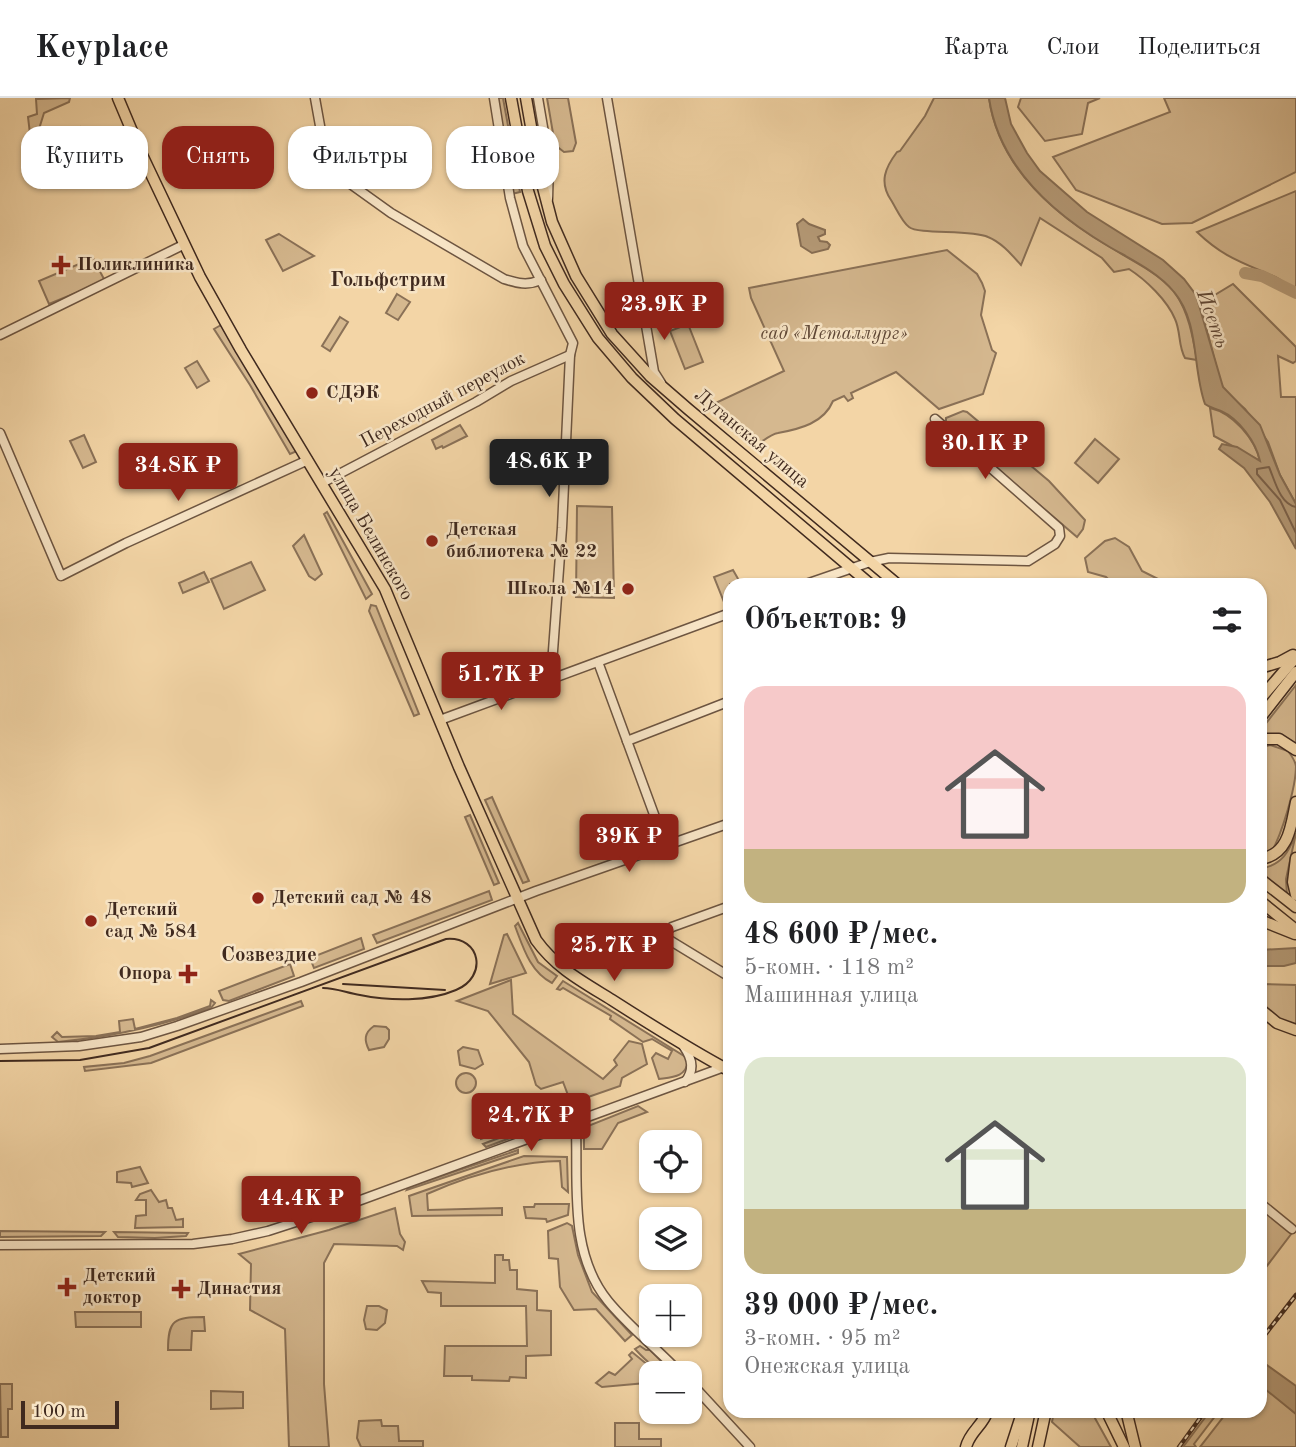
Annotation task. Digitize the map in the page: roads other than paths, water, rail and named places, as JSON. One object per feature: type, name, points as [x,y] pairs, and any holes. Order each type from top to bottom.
[{"type":"main road","name":"улица Белинского","points":[[118,98],[183,245],[236,341],[385,589],[516,900],[536,940],[565,972],[723,1067]]},
{"type":"main road","name":"Луганская улица","points":[[511,98],[527,191],[545,246],[585,321],[632,378],[675,419],[862,578]]},
{"type":"main road","name":"Луганская улица","points":[[526,98],[539,173],[552,222],[576,276],[612,334],[663,388],[890,578]]},
{"type":"main road","points":[[1267,666],[1296,655]]},
{"type":"main road","points":[[1267,690],[1296,655]]},
{"type":"main road","points":[[1267,709],[1296,672]]},
{"type":"main road","points":[[1267,739],[1279,739],[1296,750]]},
{"type":"main road","points":[[1267,856],[1278,852],[1290,833],[1296,802]]},
{"type":"main road","points":[[1296,858],[1293,882],[1296,895]]},
{"type":"main road","points":[[1267,883],[1296,906]]},
{"type":"main road","points":[[1267,907],[1296,932]]},
{"type":"main road","points":[[1267,922],[1296,932]]},
{"type":"main road","points":[[1267,1015],[1277,1023],[1296,1030]]},
{"type":"main road","points":[[966,1447],[971,1432],[982,1424],[985,1418]]},
{"type":"main road","points":[[1011,1447],[1020,1418]]},
{"type":"main road","points":[[1022,1447],[1028,1418]]},
{"type":"main road","points":[[1038,1447],[1044,1418]]},
{"type":"main road","points":[[1110,1418],[1126,1447]]},
{"type":"main road","points":[[1128,1418],[1135,1447]]},
{"type":"street","points":[[315,98],[326,159],[331,170],[391,213],[503,279],[522,284],[533,284],[541,280]]},
{"type":"street","points":[[494,98],[510,198],[523,246],[573,343],[570,355],[563,516],[551,678]]},
{"type":"street","points":[[538,98],[550,162],[548,206]]},
{"type":"street","points":[[607,98],[654,372],[663,388]]},
{"type":"street","points":[[0,335],[183,245]]},
{"type":"street","name":"Переходный переулок","points":[[322,484],[511,381],[570,355]]},
{"type":"street","points":[[825,578],[889,558],[1028,561],[1055,544],[1060,536],[1059,528],[935,419]]},
{"type":"street","points":[[0,433],[61,576],[308,460]]},
{"type":"street","points":[[440,720],[723,616]]},
{"type":"street","points":[[598,662],[666,847]]},
{"type":"street","points":[[627,741],[723,704]]},
{"type":"street","points":[[0,1049],[79,1046],[141,1037],[165,1030],[300,982],[536,891],[723,826]]},
{"type":"street","points":[[723,909],[665,932],[666,938],[723,972]]},
{"type":"street","points":[[681,1044],[689,1053],[692,1063],[691,1074],[682,1084]]},
{"type":"street","points":[[0,1245],[179,1244],[232,1239],[308,1219],[723,1070]]},
{"type":"street","points":[[573,1123],[576,1129],[578,1218],[585,1261],[606,1298],[668,1361]]},
{"type":"street","points":[[1267,1209],[1292,1229]]},
{"type":"street","points":[[702,1395],[723,1418]]},
{"type":"street","points":[[723,1418],[750,1447]]},
{"type":"water","points":[[989,98],[1005,98],[1011,124],[1040,171],[1087,212],[1163,260],[1184,279],[1196,295],[1223,387],[1260,425],[1280,475],[1296,504],[1296,549],[1270,502],[1244,468],[1219,449],[1222,444],[1237,447],[1260,461],[1255,446],[1240,425],[1228,415],[1205,404],[1192,332],[1182,304],[1174,292],[1152,272],[1087,233],[1048,203],[1016,166],[1004,145]]},
{"type":"water","points":[[803,219],[825,230],[825,234],[818,237],[820,241],[830,245],[828,249],[812,253],[801,246],[797,224]]},
{"type":"water","points":[[1296,948],[1296,963],[1267,966],[1267,950]]},
{"type":"water","points":[[1267,1365],[1296,1386],[1296,1414],[1267,1391]]},
{"type":"waterway","points":[[1245,273],[1262,276],[1296,293]]},
{"type":"tram line","points":[[0,1061],[80,1060],[149,1048],[446,939],[467,944],[476,958],[473,976],[466,984],[433,997],[384,998],[323,988]]},
{"type":"tram line","points":[[343,984],[445,990]]},
{"type":"railway","points":[[1267,1332],[1296,1295]]},
{"type":"railway","points":[[1179,1447],[1200,1418]]},
{"type":"place","name":"Поликлиника","points":[[61,265]]},
{"type":"place","name":"СДЭК","points":[[312,393]]},
{"type":"place","name":"Детская библиотека № 22","points":[[432,541]]},
{"type":"place","name":"Школа №14","points":[[628,589]]},
{"type":"place","name":"Детский сад № 48","points":[[258,898]]},
{"type":"place","name":"Детский сад № 584","points":[[91,921]]},
{"type":"place","name":"Опора","points":[[188,974]]},
{"type":"place","name":"Детский доктор","points":[[67,1287]]},
{"type":"place","name":"Династия","points":[[181,1289]]},
{"type":"district","name":"Гольфстрим","points":[[388,280]]},
{"type":"district","name":"Созвездие","points":[[269,955]]},
{"type":"water label","name":"Исеть","points":[[1212,319]]},
{"type":"park label","name":"сад «Металлург»","points":[[834,334]]}]
